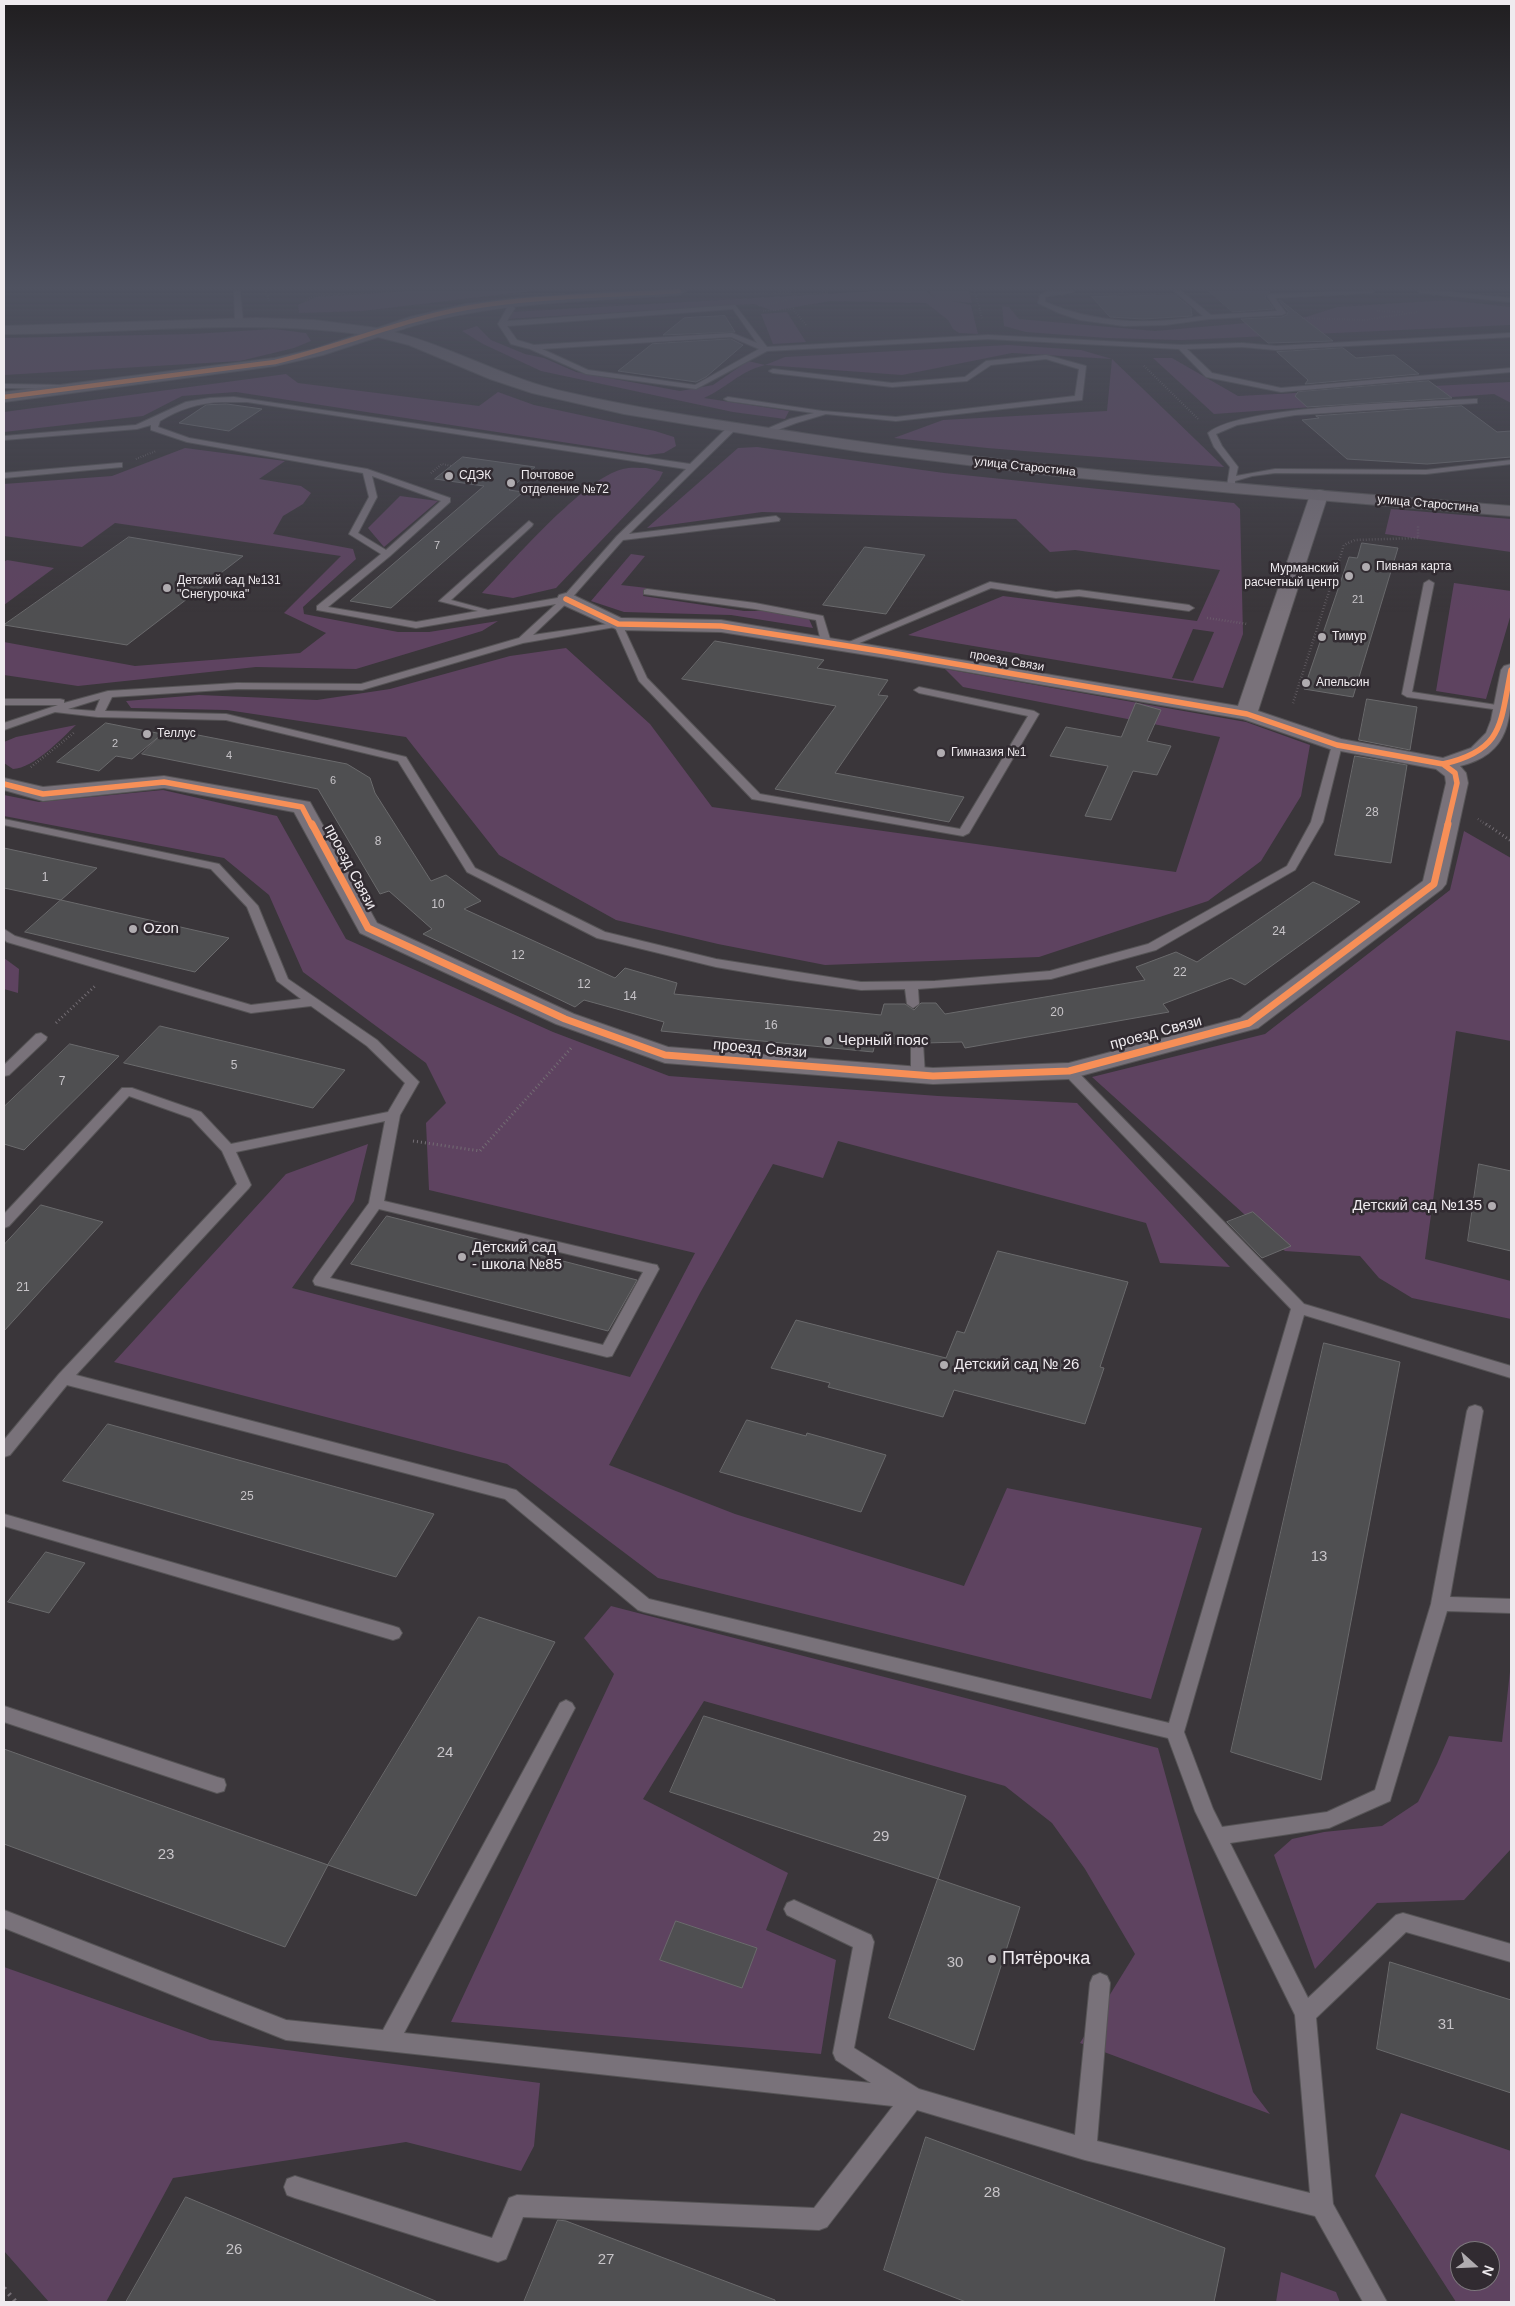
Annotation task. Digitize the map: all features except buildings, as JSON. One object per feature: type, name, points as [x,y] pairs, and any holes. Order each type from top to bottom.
[{"type":"main road","name":"улица Старостина","points":[[585,399],[767,432],[1006,466],[1231,484],[1319,495],[1511,511]]},
{"type":"street","points":[[1247,714],[1250,699],[1319,495]]},
{"type":"street","name":"проезд Связи","points":[[566,599],[618,624],[721,626],[847,645],[1247,714],[1337,745],[1443,764],[1462,761],[1488,747],[1496,737],[1511,673]]},
{"type":"street","name":"проезд Связи","points":[[5,785],[43,794],[164,782],[302,807],[368,928],[565,1019],[666,1055],[933,1076],[1069,1071],[1249,1023],[1434,884],[1458,783],[1455,773],[1443,764]]},
{"type":"lane","points":[[4,438],[137,427],[156,420],[186,403],[214,399]]},
{"type":"lane","points":[[227,399],[692,467]]},
{"type":"lane","points":[[728,399],[896,419],[1074,399]]},
{"type":"lane","points":[[1231,484],[1234,467],[1218,447],[1212,433],[1235,423],[1295,413],[1474,401]]},
{"type":"lane","points":[[767,432],[792,421],[826,412]]},
{"type":"lane","points":[[156,420],[154,428],[187,440],[367,471],[447,500],[386,554],[320,608],[416,624],[566,599]]},
{"type":"lane","points":[[522,640],[566,599],[620,538],[734,426]]},
{"type":"lane","points":[[1231,484],[1251,474],[1275,471],[1426,472],[1511,462]]},
{"type":"lane","points":[[4,476],[119,465]]},
{"type":"lane","points":[[367,471],[372,497],[353,534],[386,554]]},
{"type":"lane","points":[[620,538],[776,519]]},
{"type":"lane","points":[[495,612],[444,601],[530,524]]},
{"type":"lane","points":[[1429,584],[1407,694],[1503,709]]},
{"type":"lane","points":[[847,645],[990,585],[1056,595],[1079,593],[1189,608]]},
{"type":"lane","points":[[646,592],[743,606],[771,607],[820,618],[826,642]]},
{"type":"lane","points":[[4,727],[49,711],[108,694],[237,686],[362,687],[522,640],[618,624],[643,679],[756,797],[963,833],[1034,714],[919,690]]},
{"type":"lane","points":[[98,714],[108,694]]},
{"type":"lane","points":[[4,702],[82,701]]},
{"type":"lane","points":[[49,711],[226,717],[402,759],[470,870],[601,935],[716,963],[861,986],[936,985],[1051,975],[1152,948],[1291,868],[1317,822],[1337,745]]},
{"type":"lane","points":[[4,822],[215,866],[252,906],[284,981],[372,1043],[412,1082],[393,1115],[376,1204],[320,1281],[607,1352],[652,1269],[376,1204]]},
{"type":"lane","points":[[4,933],[11,939],[251,1009],[312,1002]]},
{"type":"lane","points":[[911,985],[913,1004]]},
{"type":"lane","points":[[4,1072],[42,1036]]},
{"type":"lane","points":[[917,1043],[918,1075]]},
{"type":"lane","points":[[1069,1071],[1299,1308],[1511,1372]]},
{"type":"lane","points":[[4,1223],[127,1091],[196,1115],[228,1149],[244,1186],[64,1378],[4,1451]]},
{"type":"lane","points":[[228,1149],[393,1115]]},
{"type":"lane","points":[[1299,1308],[1175,1732],[1204,1811],[1305,2014],[1322,2206],[1376,2302]]},
{"type":"lane","points":[[64,1378],[510,1494],[644,1605],[1175,1732]]},
{"type":"lane","points":[[1216,1836],[1329,1820],[1383,1795],[1440,1604],[1475,1411]]},
{"type":"lane","points":[[4,1520],[393,1633]]},
{"type":"lane","points":[[1440,1604],[1511,1606]]},
{"type":"lane","points":[[389,2041],[566,1708]]},
{"type":"lane","points":[[4,1714],[218,1785]]},
{"type":"lane","points":[[794,1910],[864,1942],[843,2053],[913,2098]]},
{"type":"lane","points":[[4,1919],[286,2030],[913,2098],[1085,2149],[1322,2206]]},
{"type":"lane","points":[[1305,2014],[1403,1922],[1511,1953]]},
{"type":"lane","points":[[1085,2149],[1100,1983]]},
{"type":"lane","points":[[295,2187],[498,2251],[517,2206],[819,2219],[913,2098]]},
{"type":"path","points":[[1177,399],[1212,433]]},
{"type":"path","points":[[119,465],[187,440]]},
{"type":"path","points":[[1292,706],[1344,545],[1354,540],[1418,538],[1418,525]]},
{"type":"path","points":[[1205,617],[1251,624]]},
{"type":"path","points":[[5,785],[98,714]]},
{"type":"path","points":[[1474,817],[1511,840]]},
{"type":"path","points":[[42,1036],[113,968]]},
{"type":"path","points":[[389,1137],[480,1151],[589,1028]]},
{"type":"path","points":[[4,2288],[16,2302]]},
{"type":"shaded area","points":[[103,399],[177,399],[143,416],[4,432],[4,412]]},
{"type":"shaded area","points":[[279,399],[421,399],[479,406],[489,399],[516,399],[534,405],[655,431],[674,437],[676,446],[664,453],[647,455]]},
{"type":"shaded area","points":[[670,399],[708,399],[789,411],[785,419],[733,412]]},
{"type":"shaded area","points":[[1108,399],[1153,399],[1224,467],[987,448],[894,438],[943,420],[1107,411]]},
{"type":"shaded area","points":[[1197,399],[1429,399],[1214,414]]},
{"type":"shaded area","points":[[1503,399],[1511,399],[1511,403]]},
{"type":"shaded area","points":[[757,447],[944,473],[1234,503],[1240,509],[1243,634],[1223,688],[908,635],[1003,596],[1197,621],[1220,570],[1075,550],[1050,552],[1016,519],[762,512],[647,528],[738,448]],"holes":[[[1193,629],[1214,632],[1193,681],[1172,678]]]},
{"type":"shaded area","points":[[185,448],[285,461],[259,479],[301,486],[311,493],[303,504],[283,516],[273,534],[353,549],[356,559],[303,607],[304,614],[398,632],[429,632],[498,621],[482,631],[356,669],[256,667],[78,686],[4,675],[4,642],[135,666],[300,653],[326,633],[284,613],[341,556],[115,523],[82,547],[4,536],[4,484],[112,476]]},
{"type":"shaded area","points":[[646,468],[663,472],[659,480],[556,588],[513,598],[482,593],[549,523],[589,488],[607,475],[623,469]]},
{"type":"shaded area","points":[[400,496],[438,501],[384,547],[368,528]]},
{"type":"shaded area","points":[[1391,509],[1511,519],[1511,552],[1385,534]]},
{"type":"shaded area","points":[[631,554],[645,556],[621,585],[647,588],[643,596],[744,611],[774,611],[809,619],[813,628],[731,615],[624,612],[591,601]]},
{"type":"shaded area","points":[[7,560],[54,568],[4,605],[4,562]]},
{"type":"shaded area","points":[[1454,583],[1511,591],[1511,614],[1486,699],[1436,691]]},
{"type":"shaded area","points":[[566,648],[650,724],[712,807],[1176,872],[1220,737],[963,687],[945,669],[1246,722],[1310,745],[1301,796],[1261,861],[1208,901],[1039,957],[825,965],[718,944],[616,920],[499,855],[406,737],[227,710],[131,708],[126,701],[199,695],[317,700],[390,689],[510,656]]},
{"type":"shaded area","points":[[76,725],[47,752],[30,764],[13,769],[4,763],[4,742],[16,737]]},
{"type":"shaded area","points":[[163,790],[277,816],[346,939],[553,1032],[669,1076],[938,1096],[1077,1103],[1230,1267],[1160,1263],[1146,1223],[838,1141],[823,1178],[773,1164],[700,1293],[609,1465],[735,1514],[964,1586],[1007,1488],[1202,1528],[1151,1699],[658,1578],[507,1464],[114,1362],[286,1174],[368,1144],[354,1201],[292,1288],[630,1377],[695,1253],[429,1190],[426,1123],[446,1103],[426,1063],[303,972],[269,895],[224,858],[4,816],[4,795],[39,802]]},
{"type":"shaded area","points":[[1464,831],[1511,858],[1511,1041],[1456,1031],[1425,1259],[1511,1281],[1511,1319],[1412,1298],[1379,1278],[1360,1256],[1285,1251],[1092,1077],[1265,1034],[1450,890]]},
{"type":"shaded area","points":[[4,958],[19,969],[18,993],[4,989]]},
{"type":"shaded area","points":[[611,1606],[1158,1748],[1253,2092],[1270,2114],[1080,2043],[1135,1954],[1085,1869],[1052,1823],[1005,1786],[704,1701],[643,1799],[788,1873],[766,1930],[836,1960],[821,2054],[451,2022],[614,1674],[584,1638]]},
{"type":"shaded area","points":[[1511,1663],[1511,1849],[1464,1900],[1377,1903],[1315,1969],[1274,1855],[1292,1839],[1324,1832],[1382,1826],[1418,1802],[1449,1736],[1502,1742]]},
{"type":"shaded area","points":[[4,1967],[210,2040],[540,2083],[534,2146],[521,2171],[406,2142],[173,2178],[106,2302],[49,2302],[4,2251]]},
{"type":"shaded area","points":[[1401,2113],[1511,2151],[1511,2302],[1456,2302],[1375,2176]]},
{"type":"shaded area","points":[[1281,2272],[1336,2292],[1340,2302],[1276,2302]]},
{"type":"cycle path","points":[[566,599],[618,624],[721,626],[886,652],[1247,714],[1337,745],[1443,764]]},
{"type":"cycle path","points":[[4,784],[43,794],[164,782],[302,807],[368,928],[565,1019],[665,1055],[933,1076],[1069,1071],[1249,1023],[1434,884],[1457,783],[1455,773],[1443,764],[1479,753],[1489,744],[1501,720],[1511,670]]},
{"type":"place","name":"СДЭК","points":[[449,476]]},
{"type":"place","name":"Почтовое отделение №72","points":[[511,483]]},
{"type":"place","name":"Пивная карта","points":[[1366,567]]},
{"type":"place","name":"Мурманский расчетный центр","points":[[1349,576]]},
{"type":"place","name":"Детский сад №131 \"Снегурочка\"","points":[[167,588]]},
{"type":"place","name":"Тимур","points":[[1322,637]]},
{"type":"place","name":"Апельсин","points":[[1306,683]]},
{"type":"place","name":"Теллус","points":[[147,734]]},
{"type":"place","name":"Гимназия №1","points":[[941,753]]},
{"type":"place","name":"Ozon","points":[[133,929]]},
{"type":"place","name":"Черный пояс","points":[[828,1041]]},
{"type":"place","name":"Детский сад №135","points":[[1492,1206]]},
{"type":"place","name":"Детский сад - школа №85","points":[[462,1257]]},
{"type":"place","name":"Детский сад № 26","points":[[944,1365]]},
{"type":"place","name":"Пятёрочка","points":[[992,1959]]}]
